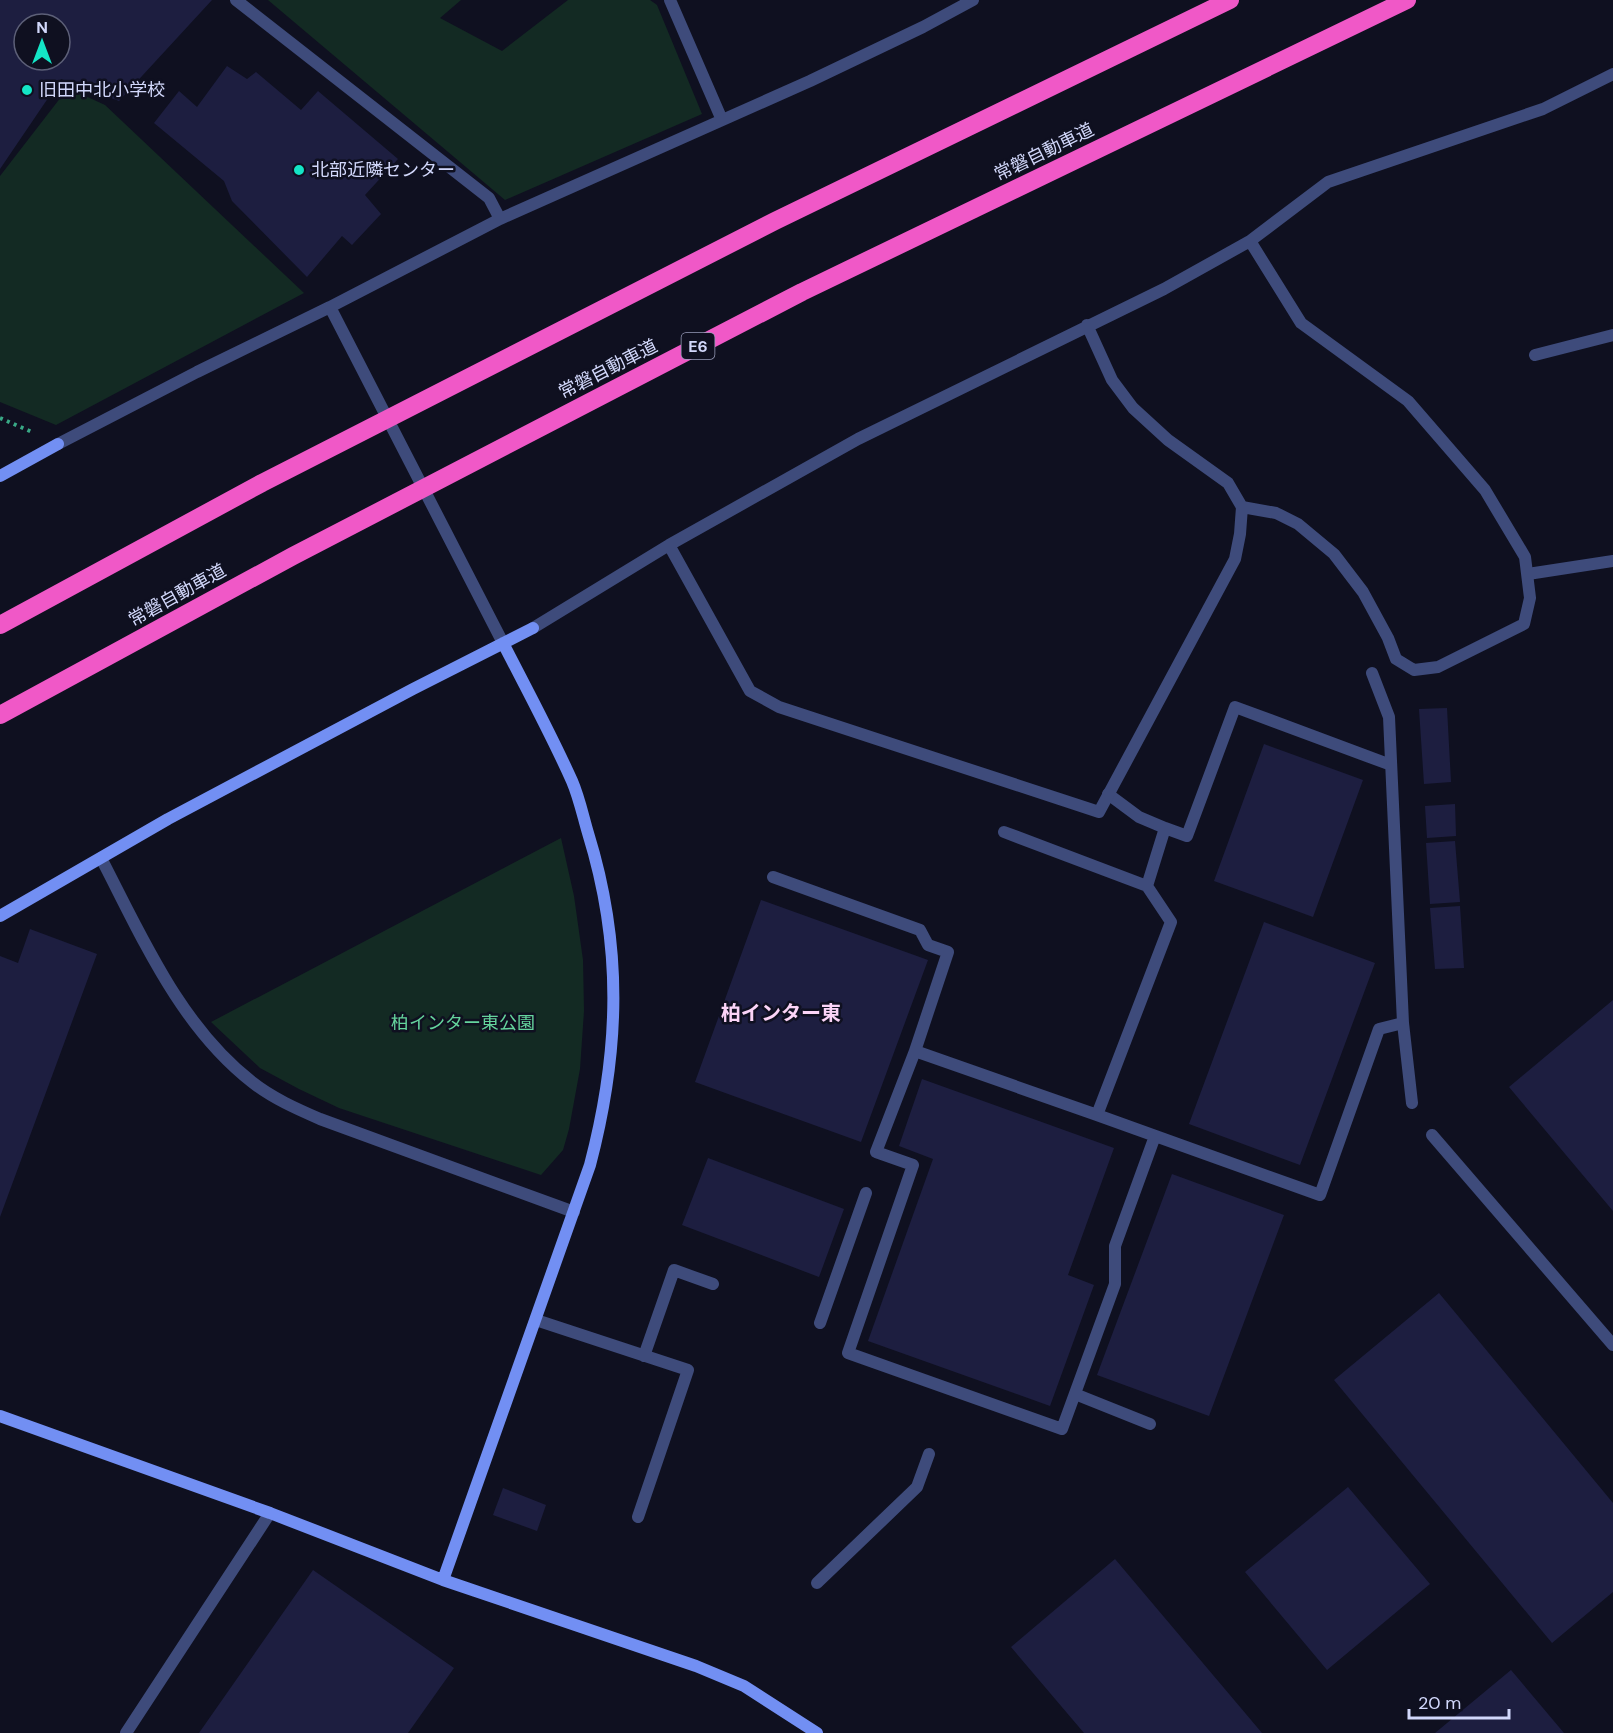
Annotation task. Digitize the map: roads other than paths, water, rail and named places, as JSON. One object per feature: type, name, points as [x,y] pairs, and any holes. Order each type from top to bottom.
[{"type":"highway","points":[[0,625],[262,483],[775,221],[1230,0]]},
{"type":"highway","name":"常磐自動車道","points":[[0,715],[303,550],[802,292],[1407,0]]},
{"type":"street","points":[[236,0],[489,198],[500,219]]},
{"type":"street","points":[[670,0],[722,120]]},
{"type":"street","points":[[0,476],[197,372],[330,307],[500,219],[923,27],[972,0]]},
{"type":"street","points":[[0,916],[178,813],[533,628],[669,546],[858,439],[1164,289],[1250,241],[1328,182],[1543,109],[1613,74]]},
{"type":"street","points":[[1242,507],[1276,513],[1298,524],[1334,554],[1363,592],[1388,638],[1396,659],[1413,670],[1438,667],[1524,624],[1530,598],[1524,557],[1485,490],[1408,401],[1301,323],[1250,241]]},
{"type":"street","points":[[330,307],[573,783],[594,853],[608,921],[614,980],[614,1018],[601,1122],[574,1212],[443,1580]]},
{"type":"street","points":[[669,546],[750,692],[779,707],[1099,812],[1235,559],[1242,507],[1228,483],[1168,440],[1133,408],[1112,380],[1087,325]]},
{"type":"street","points":[[1535,355],[1613,335]]},
{"type":"street","points":[[1528,574],[1613,561]]},
{"type":"street","points":[[1372,673],[1389,717],[1403,1023],[1412,1103]]},
{"type":"street","points":[[1108,794],[1139,817],[1187,836],[1235,707],[1391,765]]},
{"type":"street","points":[[1147,886],[1166,828]]},
{"type":"street","points":[[1004,832],[1147,886],[1171,922],[1097,1115]]},
{"type":"street","points":[[101,858],[175,995],[204,1036],[253,1083],[287,1104],[320,1119],[574,1212]]},
{"type":"street","points":[[773,877],[920,930],[927,945],[948,952],[915,1051],[876,1152],[913,1165],[848,1353],[1062,1429],[1115,1284],[1115,1246],[1155,1136]]},
{"type":"street","points":[[915,1051],[1320,1195],[1379,1029],[1403,1023]]},
{"type":"street","points":[[1432,1135],[1613,1346]]},
{"type":"street","points":[[820,1323],[866,1193]]},
{"type":"street","points":[[644,1356],[674,1270],[713,1284]]},
{"type":"street","points":[[536,1320],[688,1370],[638,1517]]},
{"type":"street","points":[[1075,1394],[1150,1424]]},
{"type":"street","points":[[0,1416],[270,1514],[443,1580],[696,1666],[744,1686],[817,1733]]},
{"type":"street","points":[[817,1582],[917,1486],[929,1454]]},
{"type":"street","points":[[126,1733],[270,1514]]},
{"type":"place","name":"旧田中北小学校","points":[[27,90]]},
{"type":"place","name":"北部近隣センター","points":[[299,170]]},
{"type":"district","name":"柏インター東","points":[[781,1013]]},
{"type":"park label","name":"柏インター東公園","points":[[463,1023]]}]
